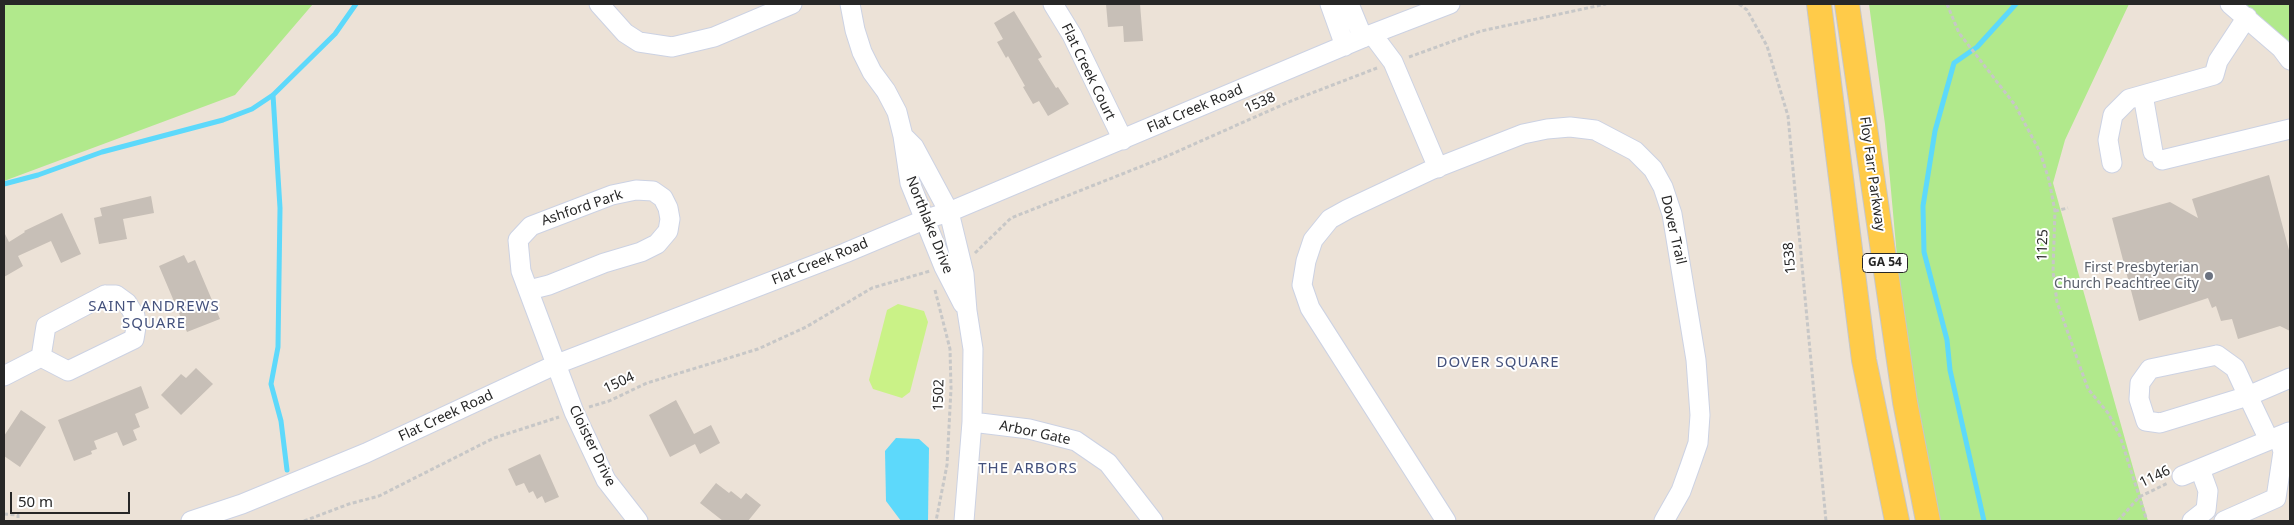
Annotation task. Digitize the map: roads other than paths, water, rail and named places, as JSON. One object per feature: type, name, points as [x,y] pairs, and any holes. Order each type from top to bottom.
[{"type":"main road","name":"GA 54","points":[[1819,4],[1864,360],[1896,521]]},
{"type":"main road","name":"Floy Farr Parkway","points":[[1847,4],[1905,402],[1928,521]]},
{"type":"street","points":[[599,4],[625,33],[639,42],[672,47],[691,44],[714,36],[792,4]]},
{"type":"street","name":"Northlake Drive","points":[[850,4],[862,52],[872,72],[886,91],[896,112],[903,136],[910,184],[926,219],[942,270],[967,311],[973,349],[972,422],[964,521]]},
{"type":"street","name":"Flat Creek Court","points":[[1053,4],[1072,35],[1123,140]]},
{"type":"street","points":[[1330,4],[1344,46]]},
{"type":"street","points":[[1349,4],[1367,36],[1393,62],[1438,168]]},
{"type":"street","name":"Flat Creek Road","points":[[191,521],[242,504],[366,453],[557,364],[845,253],[926,219],[949,212],[1367,36],[1450,4]]},
{"type":"street","points":[[2230,4],[2248,17],[2281,48],[2290,60]]},
{"type":"street","points":[[2112,163],[2108,140],[2113,115],[2130,99],[2214,75],[2218,61],[2248,17]]},
{"type":"street","points":[[2143,95],[2158,156],[2290,130]]},
{"type":"street","name":"Dover Trail","points":[[1446,521],[1310,308],[1302,285],[1306,261],[1313,240],[1330,219],[1385,191],[1523,134],[1546,128],[1570,127],[1595,130],[1635,151],[1652,169],[1663,187],[1672,214],[1694,351],[1700,415],[1698,443],[1681,491],[1664,521]]},
{"type":"street","name":"Northlake Drive","points":[[903,136],[914,147],[949,212],[942,270]]},
{"type":"street","name":"Ashford Park","points":[[529,290],[549,285],[604,263],[641,252],[657,244],[668,231],[670,219],[668,208],[663,198],[653,191],[636,190],[612,195],[531,226],[518,240],[521,271],[557,364]]},
{"type":"street","points":[[105,295],[116,295],[127,303],[134,316],[136,327],[134,339],[68,372],[41,357],[46,326],[105,295]]},
{"type":"street","points":[[2200,469],[2208,491],[2199,516],[2223,521],[2276,498],[2282,452],[2279,436],[2248,396],[2235,368],[2216,355],[2150,369],[2140,383],[2139,399],[2146,420],[2160,423],[2248,396],[2290,378]]},
{"type":"street","points":[[4,376],[41,357]]},
{"type":"street","name":"Cloister Drive","points":[[557,364],[574,412],[606,480],[638,521]]},
{"type":"street","name":"Arbor Gate","points":[[972,422],[1029,429],[1076,441],[1108,463],[1153,521]]},
{"type":"street","points":[[2182,476],[2279,436]]},
{"type":"water","points":[[896,438],[919,439],[929,448],[928,521],[901,521],[886,501],[885,451]]},
{"type":"waterway","points":[[4,184],[38,175],[102,152],[223,120],[252,109],[273,95],[335,34],[356,4]]},
{"type":"waterway","points":[[1984,521],[1950,370],[1947,340],[1924,252],[1923,206],[1935,131],[1954,63],[1977,47],[2016,4]]},
{"type":"waterway","points":[[273,95],[280,208],[278,347],[271,384],[281,421],[287,470]]},
{"type":"place","name":"First Presbyterian Church Peachtree City","points":[[2209,276]]},
{"type":"district","name":"SAINT ANDREWS SQUARE","points":[[154,316]]},
{"type":"district","name":"DOVER SQUARE","points":[[1498,363]]},
{"type":"district","name":"THE ARBORS","points":[[1028,469]]}]
